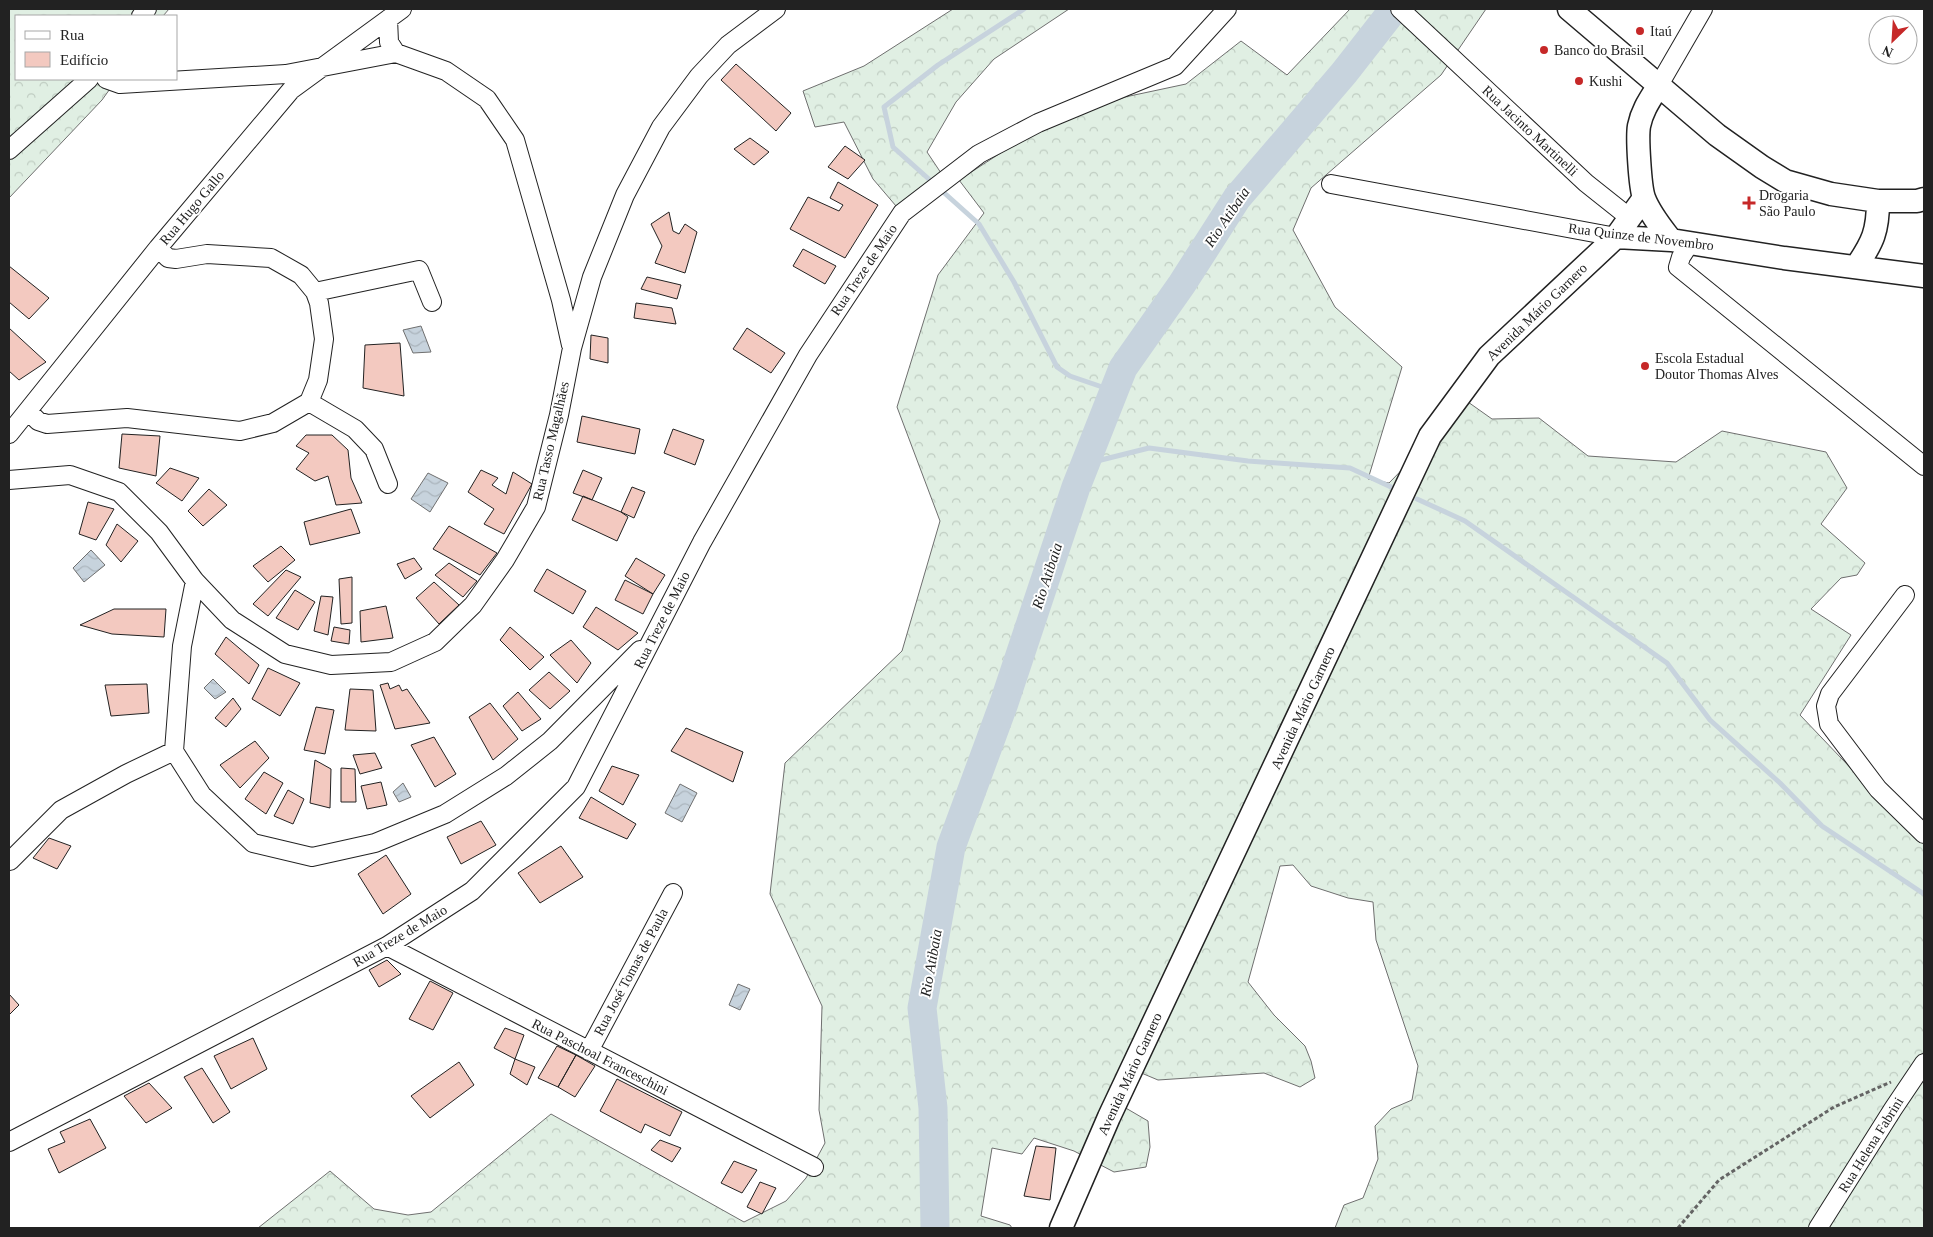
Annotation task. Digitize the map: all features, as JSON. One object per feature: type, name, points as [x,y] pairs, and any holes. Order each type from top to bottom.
[{"type":"main road","points":[[1570,9],[1717,135],[1762,168],[1786,181],[1831,194],[1878,201],[1917,201],[1924,199]]},
{"type":"main road","points":[[1659,85],[1645,106],[1639,126],[1640,184],[1644,198],[1657,223],[1680,242]]},
{"type":"main road","name":"Avenida Mário Garnero","points":[[1061,1228],[1114,1108],[1430,436],[1489,356],[1616,237],[1644,198]]},
{"type":"main road","points":[[1856,266],[1871,245],[1878,221],[1878,201]]},
{"type":"main road","name":"Rua Quinze de Novembro","points":[[1616,237],[1680,242],[1924,276]]},
{"type":"street","name":"Rua Tasso Magalhães","points":[[9,480],[70,475],[119,492],[158,532],[194,581],[232,620],[285,654],[332,665],[391,662],[435,642],[473,606],[505,560],[536,507],[557,424],[572,348],[592,278],[625,194],[661,126],[699,76],[728,45],[776,9]]},
{"type":"street","name":"Rua Treze de Maio","points":[[9,1142],[386,946],[472,891],[576,787],[702,542],[808,355],[902,213],[979,154],[1038,123],[1175,66],[1226,9]]},
{"type":"street","name":"Rua Jacinto Martinelli","points":[[1400,9],[1586,183],[1630,218]]},
{"type":"street","points":[[1659,85],[1703,9]]},
{"type":"street","points":[[395,14],[389,42],[396,53]]},
{"type":"street","name":"Rua Hugo Gallo","points":[[9,434],[289,82],[325,66],[395,14]]},
{"type":"street","points":[[325,66],[396,53],[446,71],[488,99],[514,140],[561,300],[572,348]]},
{"type":"street","points":[[9,150],[88,80]]},
{"type":"street","points":[[109,80],[120,84],[289,82]]},
{"type":"street","name":"Rua Quinze de Novembro","points":[[1331,184],[1616,237]]},
{"type":"street","points":[[1680,242],[1681,257],[1678,267],[1924,466]]},
{"type":"street","points":[[28,411],[38,421],[47,424],[127,418],[240,431],[273,423],[309,402],[318,380],[324,339],[319,303],[315,292],[301,275],[271,258],[207,254],[176,259],[168,258],[158,248]]},
{"type":"street","points":[[315,292],[420,270],[432,302]]},
{"type":"street","points":[[309,402],[355,429],[374,449],[388,484]]},
{"type":"street","points":[[194,581],[182,646],[174,751],[202,795],[253,844],[312,857],[375,844],[445,814],[506,776],[550,741],[654,636]]},
{"type":"street","points":[[1905,595],[1830,694],[1826,706],[1828,724],[1878,789],[1922,828]]},
{"type":"street","points":[[10,861],[61,810],[126,774],[174,751]]},
{"type":"street","name":"Rua José Tomas de Paula","points":[[589,1051],[673,893]]},
{"type":"street","name":"Rua Paschoal Franceschini","points":[[386,946],[814,1167]]},
{"type":"street","name":"Rua Helena Fabrini","points":[[1818,1228],[1924,1063]]},
{"type":"path","points":[[1678,1228],[1719,1180],[1834,1107],[1894,1081]]},
{"type":"green space","points":[[9,9],[169,9],[164,15],[15,15],[15,80],[116,80],[102,100],[9,198]]},
{"type":"green space","points":[[953,9],[1069,9],[994,59],[956,102],[927,152],[941,173],[902,213],[873,179],[844,122],[815,127],[803,91],[864,66]]},
{"type":"green space","points":[[1350,9],[1486,9],[1441,75],[1311,188],[1293,230],[1335,307],[1402,367],[1368,479],[1389,483],[1468,402],[1492,419],[1539,418],[1588,456],[1676,462],[1722,431],[1826,452],[1847,488],[1821,524],[1865,563],[1857,575],[1841,578],[1811,609],[1851,635],[1800,715],[1904,824],[1924,841],[1924,1228],[1335,1228],[1344,1205],[1363,1198],[1378,1159],[1375,1126],[1391,1109],[1412,1100],[1418,1066],[1376,940],[1373,902],[1348,898],[1311,886],[1293,865],[1280,866],[1248,982],[1274,1015],[1305,1046],[1315,1078],[1300,1087],[1264,1073],[1158,1080],[1139,1072],[1124,1107],[1148,1121],[1150,1147],[1146,1167],[1114,1172],[1074,1151],[1034,1138],[1022,1154],[992,1148],[981,1216],[1010,1225],[1012,1228],[258,1228],[330,1171],[374,1209],[408,1215],[431,1212],[551,1114],[744,1222],[786,1201],[806,1178],[825,1143],[819,1110],[822,1006],[770,894],[785,763],[902,651],[940,521],[897,407],[938,275],[984,213],[959,180],[1036,130],[1125,97],[1186,84],[1241,41],[1287,75]]},
{"type":"water","points":[[421,326],[431,352],[413,353],[403,330]]},
{"type":"water","points":[[428,473],[448,483],[430,512],[411,499]]},
{"type":"water","points":[[91,550],[105,565],[84,582],[73,568]]},
{"type":"water","points":[[213,679],[226,692],[215,699],[204,688]]},
{"type":"water","points":[[403,783],[411,797],[399,802],[393,792]]},
{"type":"water","points":[[680,784],[697,793],[682,822],[665,813]]},
{"type":"water","points":[[738,984],[750,989],[740,1010],[729,1005]]},
{"type":"building","points":[[736,64],[791,113],[776,131],[721,80]]},
{"type":"building","points":[[750,138],[769,152],[754,165],[734,149]]},
{"type":"building","points":[[845,146],[865,160],[848,179],[828,167]]},
{"type":"building","points":[[838,182],[878,205],[845,258],[790,229],[808,197],[839,211],[843,205],[830,198]]},
{"type":"building","points":[[669,212],[673,231],[679,234],[685,224],[697,232],[685,273],[655,263],[662,246],[651,224]]},
{"type":"building","points":[[803,249],[836,266],[825,284],[793,266]]},
{"type":"building","points":[[9,266],[49,298],[29,319],[9,302]]},
{"type":"building","points":[[647,277],[681,285],[677,299],[641,289]]},
{"type":"building","points":[[636,303],[672,308],[676,324],[634,318]]},
{"type":"building","points":[[9,328],[46,362],[19,380],[9,371]]},
{"type":"building","points":[[747,328],[785,353],[771,373],[733,349]]},
{"type":"building","points":[[591,335],[608,338],[608,363],[590,359]]},
{"type":"building","points":[[400,343],[404,396],[363,388],[365,345]]},
{"type":"building","points":[[582,416],[640,429],[635,454],[577,442]]},
{"type":"building","points":[[673,429],[704,440],[695,465],[664,453]]},
{"type":"building","points":[[122,434],[160,436],[156,476],[119,468]]},
{"type":"building","points":[[306,435],[332,435],[348,450],[351,478],[362,503],[336,505],[328,476],[315,481],[296,469],[309,453],[296,446]]},
{"type":"building","points":[[170,468],[199,478],[182,501],[156,483]]},
{"type":"building","points":[[481,470],[498,478],[492,485],[506,494],[513,472],[532,484],[504,534],[484,524],[494,509],[468,492]]},
{"type":"building","points":[[583,470],[602,478],[592,500],[573,493]]},
{"type":"building","points":[[632,487],[645,492],[634,518],[621,512]]},
{"type":"building","points":[[209,489],[227,505],[203,526],[188,511]]},
{"type":"building","points":[[583,496],[621,512],[628,517],[617,541],[572,520]]},
{"type":"building","points":[[88,502],[114,509],[96,540],[79,534]]},
{"type":"building","points":[[351,509],[360,533],[310,545],[304,522]]},
{"type":"building","points":[[117,524],[138,541],[121,562],[106,545]]},
{"type":"building","points":[[449,526],[497,553],[480,575],[433,549]]},
{"type":"building","points":[[281,546],[295,560],[268,582],[253,566]]},
{"type":"building","points":[[414,558],[422,569],[405,579],[397,564]]},
{"type":"building","points":[[636,558],[665,575],[653,594],[625,576]]},
{"type":"building","points":[[449,563],[477,581],[463,597],[435,575]]},
{"type":"building","points":[[547,569],[586,591],[573,614],[534,591]]},
{"type":"building","points":[[286,570],[301,577],[268,616],[253,604]]},
{"type":"building","points":[[352,577],[352,623],[341,624],[339,579]]},
{"type":"building","points":[[625,580],[653,594],[643,614],[615,600]]},
{"type":"building","points":[[434,582],[459,605],[439,624],[416,598]]},
{"type":"building","points":[[295,590],[315,602],[298,630],[276,618]]},
{"type":"building","points":[[321,596],[333,597],[328,635],[314,631]]},
{"type":"building","points":[[386,606],[393,638],[361,642],[360,611]]},
{"type":"building","points":[[596,607],[638,633],[618,650],[583,627]]},
{"type":"building","points":[[114,609],[166,609],[164,637],[112,634],[80,625]]},
{"type":"building","points":[[334,627],[350,630],[349,644],[331,641]]},
{"type":"building","points":[[510,627],[544,657],[530,670],[500,640]]},
{"type":"building","points":[[226,637],[259,665],[249,684],[215,654]]},
{"type":"building","points":[[571,640],[591,663],[577,683],[550,655]]},
{"type":"building","points":[[268,668],[300,683],[280,716],[252,699]]},
{"type":"building","points":[[549,672],[570,691],[550,709],[529,690]]},
{"type":"building","points":[[388,683],[390,689],[399,685],[402,691],[407,689],[430,723],[395,729],[380,685]]},
{"type":"building","points":[[147,684],[149,713],[111,716],[105,685]]},
{"type":"building","points":[[350,689],[373,690],[376,731],[345,730]]},
{"type":"building","points":[[518,692],[541,719],[522,731],[503,706]]},
{"type":"building","points":[[233,698],[241,709],[226,727],[215,718]]},
{"type":"building","points":[[490,703],[518,739],[493,760],[469,717]]},
{"type":"building","points":[[316,707],[334,710],[325,754],[304,750]]},
{"type":"building","points":[[686,728],[743,752],[733,782],[671,751]]},
{"type":"building","points":[[434,737],[456,774],[435,787],[411,745]]},
{"type":"building","points":[[255,741],[269,758],[240,788],[220,765]]},
{"type":"building","points":[[375,753],[382,768],[360,774],[353,755]]},
{"type":"building","points":[[315,760],[331,769],[330,808],[310,803]]},
{"type":"building","points":[[612,766],[639,775],[623,805],[599,791]]},
{"type":"building","points":[[341,768],[355,769],[356,802],[341,802]]},
{"type":"building","points":[[264,772],[283,783],[266,814],[245,799]]},
{"type":"building","points":[[381,782],[387,805],[367,809],[361,786]]},
{"type":"building","points":[[288,790],[304,799],[293,824],[274,816]]},
{"type":"building","points":[[591,797],[636,824],[627,839],[579,818]]},
{"type":"building","points":[[481,821],[496,845],[461,864],[447,837]]},
{"type":"building","points":[[49,838],[71,846],[57,869],[33,858]]},
{"type":"building","points":[[561,846],[583,877],[540,903],[518,873]]},
{"type":"building","points":[[386,855],[411,894],[383,914],[358,874]]},
{"type":"building","points":[[387,960],[401,974],[379,987],[369,970]]},
{"type":"building","points":[[430,981],[453,993],[433,1030],[409,1019]]},
{"type":"building","points":[[9,994],[19,1005],[9,1015]]},
{"type":"building","points":[[505,1028],[524,1035],[515,1059],[494,1048]]},
{"type":"building","points":[[253,1038],[267,1069],[231,1089],[214,1056]]},
{"type":"building","points":[[557,1046],[576,1055],[558,1087],[538,1078]]},
{"type":"building","points":[[576,1055],[595,1066],[575,1097],[558,1087]]},
{"type":"building","points":[[515,1059],[535,1067],[527,1085],[510,1074]]},
{"type":"building","points":[[459,1062],[474,1085],[430,1118],[411,1096]]},
{"type":"building","points":[[202,1068],[230,1112],[213,1123],[184,1077]]},
{"type":"building","points":[[617,1079],[682,1112],[670,1136],[645,1124],[641,1133],[600,1111]]},
{"type":"building","points":[[149,1083],[172,1108],[146,1123],[124,1096]]},
{"type":"building","points":[[90,1119],[106,1148],[59,1173],[48,1149],[65,1142],[60,1132]]},
{"type":"building","points":[[660,1140],[681,1148],[672,1162],[651,1150]]},
{"type":"building","points":[[1036,1146],[1056,1148],[1050,1200],[1024,1196]]},
{"type":"building","points":[[734,1161],[757,1170],[742,1193],[721,1183]]},
{"type":"building","points":[[760,1182],[776,1188],[762,1214],[747,1207]]},
{"type":"waterway","points":[[1024,9],[938,65],[884,107],[893,147],[979,224],[1014,282],[1057,367],[1070,376],[1114,391]]},
{"type":"waterway","name":"Rio Atibaia","points":[[935,1228],[933,1108],[922,1008],[951,847],[1004,703],[1076,487],[1123,368],[1182,284],[1237,198],[1344,73],[1394,9]]},
{"type":"waterway","points":[[1085,464],[1149,448],[1248,461],[1350,468],[1391,487]]},
{"type":"waterway","points":[[1417,499],[1465,521],[1667,663],[1710,720],[1780,783],[1822,826],[1924,894]]},
{"type":"place","name":"Itaú","points":[[1640,31]]},
{"type":"place","name":"Banco do Brasil","points":[[1544,50]]},
{"type":"place","name":"Kushi","points":[[1579,81]]},
{"type":"place","name":"Drogaria São Paulo","points":[[1749,203]]},
{"type":"place","name":"Escola Estadual Doutor Thomas Alves","points":[[1645,366]]}]
